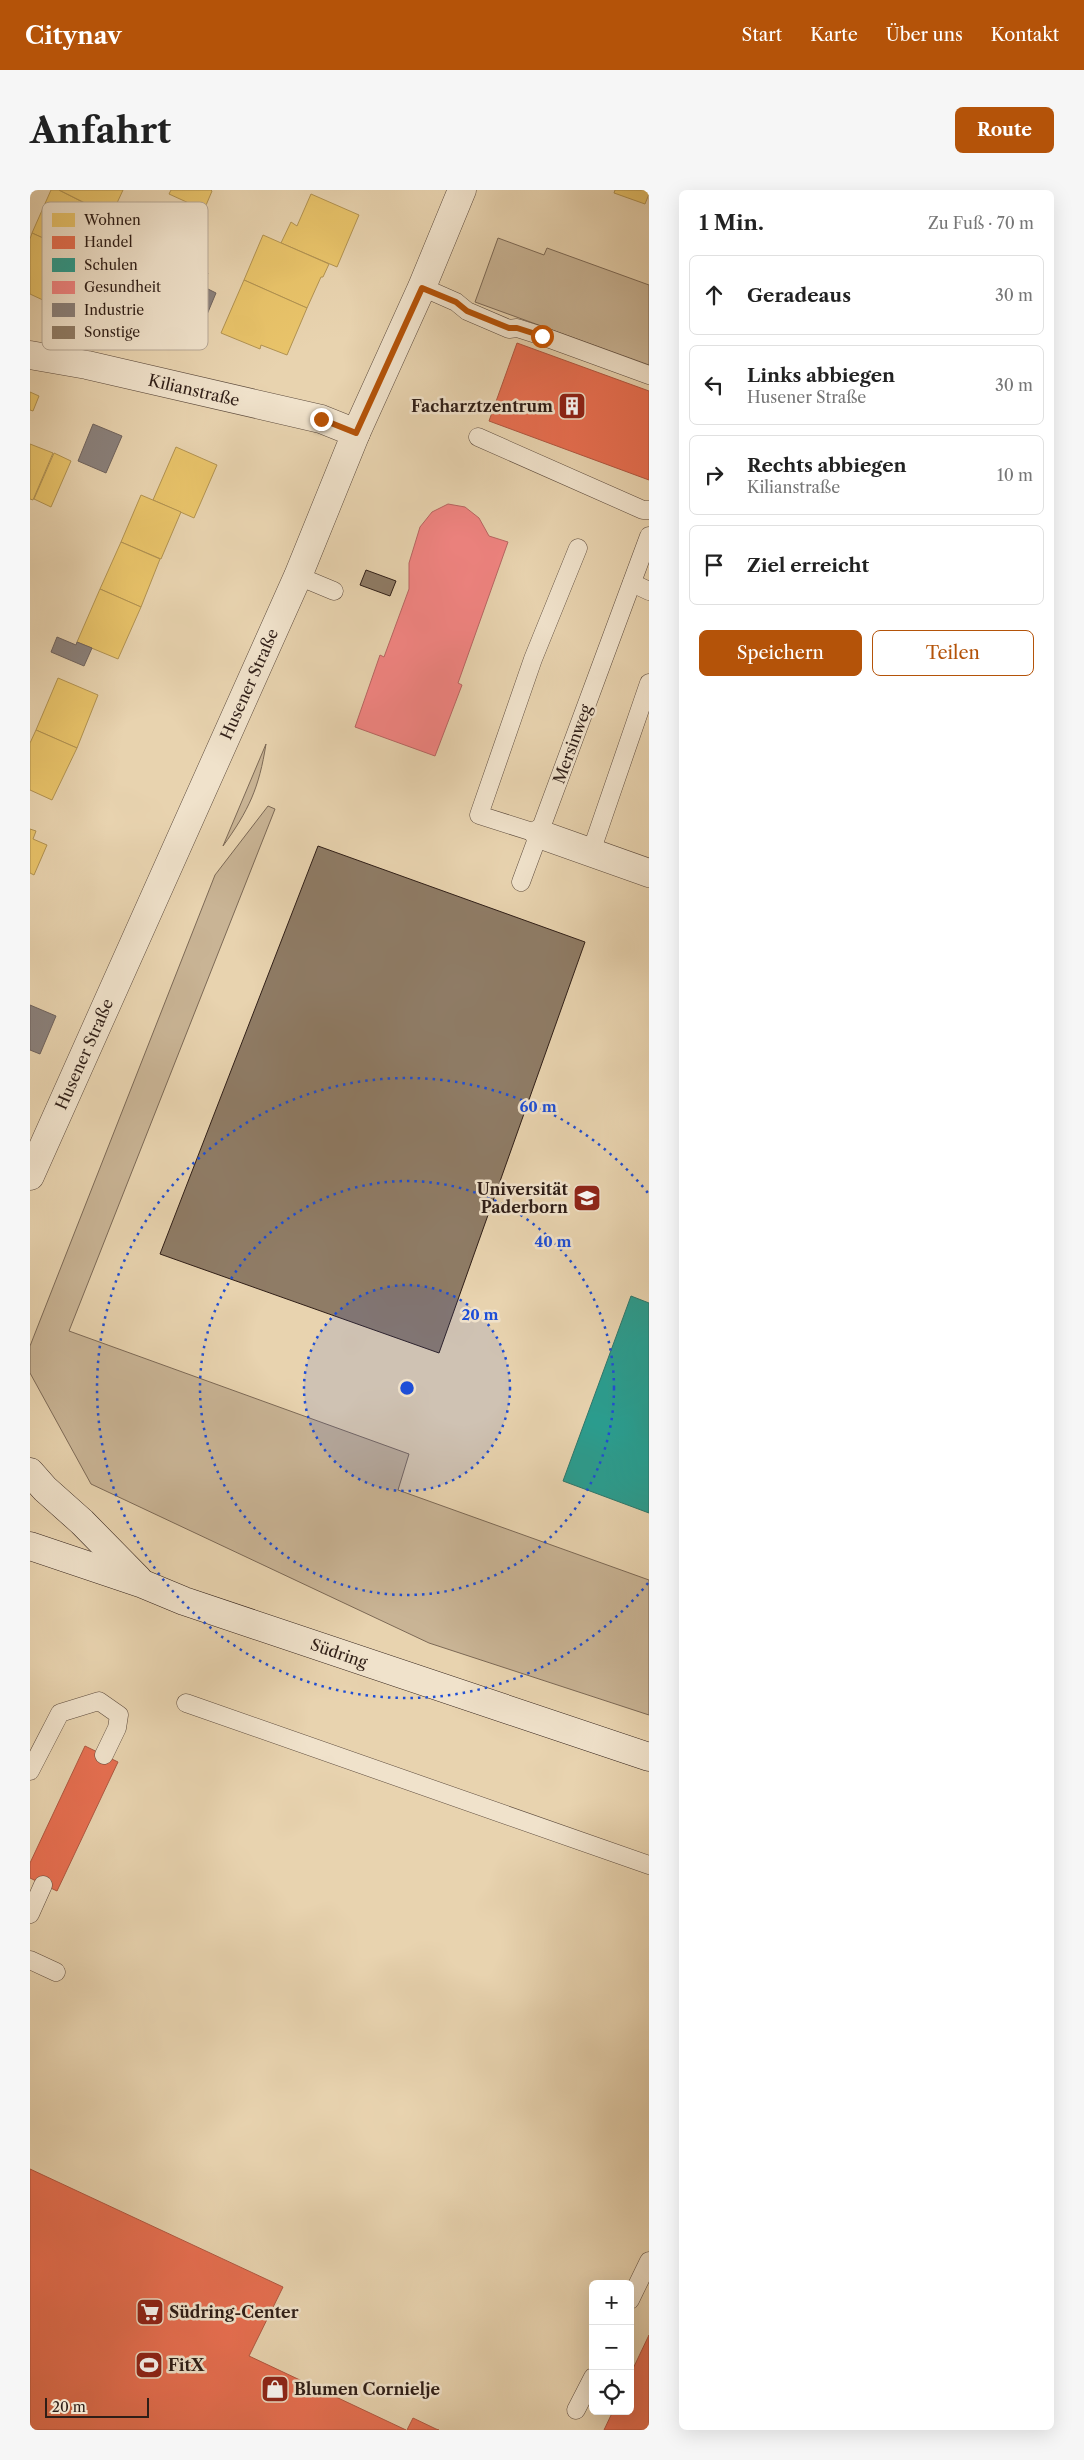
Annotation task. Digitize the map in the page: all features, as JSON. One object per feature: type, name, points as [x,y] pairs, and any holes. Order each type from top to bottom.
[{"type":"street","name":"Husener Straße","points":[[30,1176],[298,576],[356,433],[422,288],[462,190]]},
{"type":"street","name":"Kilianstraße","points":[[30,355],[87,365],[311,417],[356,433]]},
{"type":"street","points":[[539,834],[649,873]]},
{"type":"street","points":[[30,1472],[142,1584]]},
{"type":"street","name":"Südring","points":[[30,1546],[142,1584],[194,1604],[649,1757]]},
{"type":"lane","points":[[422,288],[456,302],[467,311],[509,328],[517,328],[542,336],[649,375]]},
{"type":"lane","points":[[478,437],[643,510],[649,510]]},
{"type":"lane","name":"Mersinweg","points":[[521,882],[647,540]]},
{"type":"lane","points":[[539,834],[479,815],[533,660],[578,548]]},
{"type":"lane","points":[[298,576],[334,591]]},
{"type":"lane","points":[[632,583],[649,591]]},
{"type":"lane","points":[[590,852],[649,683]]},
{"type":"lane","points":[[30,1771],[60,1713],[98,1701],[119,1714],[117,1728],[104,1755]]},
{"type":"lane","points":[[186,1703],[649,1865]]},
{"type":"lane","points":[[30,1914],[43,1885]]},
{"type":"lane","points":[[30,1960],[56,1972]]},
{"type":"lane","points":[[634,2292],[649,2261]]},
{"type":"lane","points":[[576,2410],[589,2385]]},
{"type":"shaded area","points":[[498,238],[544,255],[547,248],[649,285],[649,365],[475,302]]},
{"type":"shaded area","points":[[266,744],[252,798],[240,821],[223,846]]},
{"type":"shaded area","points":[[268,806],[275,809],[69,1331],[409,1454],[398,1490],[649,1580],[649,1715],[429,1643],[91,1484],[30,1373],[30,1346],[215,875]]},
{"type":"building: Wohnen","points":[[51,190],[59,190],[82,202],[46,202]]},
{"type":"building: Wohnen","points":[[59,190],[123,190],[117,202],[83,202]]},
{"type":"building: Wohnen","points":[[171,190],[212,191],[207,202],[186,202],[169,194]]},
{"type":"building: Wohnen","points":[[615,190],[649,190],[649,194],[645,204],[614,193]]},
{"type":"building: Wohnen","points":[[311,194],[359,215],[337,267],[281,243],[291,222],[297,226]]},
{"type":"building: Wohnen","points":[[42,210],[42,238],[32,233]]},
{"type":"building: Wohnen","points":[[32,233],[42,238],[42,300],[30,294],[30,239]]},
{"type":"building: Wohnen","points":[[263,235],[329,264],[307,308],[244,280]]},
{"type":"building: Wohnen","points":[[244,280],[307,308],[287,355],[261,345],[260,349],[221,333]]},
{"type":"building: Wohnen","points":[[30,392],[39,396],[33,411],[30,410]]},
{"type":"building: Wohnen","points":[[30,444],[53,453],[33,500],[30,499]]},
{"type":"building: Wohnen","points":[[176,447],[217,465],[194,518],[153,500]]},
{"type":"building: Wohnen","points":[[54,453],[71,461],[51,507],[34,499]]},
{"type":"building: Wohnen","points":[[141,495],[181,512],[161,559],[121,542]]},
{"type":"building: Wohnen","points":[[121,542],[160,559],[141,607],[100,589]]},
{"type":"building: Wohnen","points":[[100,589],[141,607],[118,659],[77,642]]},
{"type":"building: Wohnen","points":[[58,678],[98,695],[77,748],[36,730]]},
{"type":"building: Wohnen","points":[[36,730],[77,748],[52,800],[30,790],[30,743]]},
{"type":"building: Wohnen","points":[[30,829],[36,831],[33,839],[47,845],[34,875],[30,873]]},
{"type":"building: Handel","name":"Facharztzentrum","points":[[517,343],[649,391],[649,480],[489,421]]},
{"type":"building: Handel","points":[[85,1746],[118,1762],[57,1891],[30,1878],[30,1863]]},
{"type":"building: Handel","name":"Südring-Center","points":[[30,2169],[283,2287],[249,2356],[406,2430],[30,2430]]},
{"type":"building: Handel","points":[[649,2335],[649,2430],[604,2430],[611,2415],[634,2415],[634,2367]]},
{"type":"building: Handel","points":[[413,2418],[436,2429],[439,2430],[407,2430]]},
{"type":"building: Schulen","points":[[631,1296],[649,1303],[649,1513],[563,1481]]},
{"type":"building: Gesundheit","points":[[448,504],[465,507],[479,518],[489,536],[508,542],[458,683],[462,685],[435,756],[355,727],[380,655],[384,657],[409,589],[409,563],[420,527],[432,512]]},
{"type":"building: Industrie","points":[[208,289],[216,293],[208,312]]},
{"type":"building: Industrie","points":[[93,424],[122,436],[106,473],[78,461]]},
{"type":"building: Industrie","points":[[57,637],[76,645],[77,642],[92,648],[84,666],[51,652]]},
{"type":"building: Industrie","points":[[30,1005],[56,1016],[40,1054],[30,1050]]},
{"type":"building: Sonstige","points":[[366,570],[396,581],[390,596],[360,585]]},
{"type":"building: Sonstige","points":[[318,846],[585,942],[439,1353],[160,1254]]},
{"type":"place","name":"Facharztzentrum","points":[[572,406]]},
{"type":"place","name":"Universität Paderborn","points":[[587,1198]]},
{"type":"place","name":"Südring-Center","points":[[150,2312]]},
{"type":"place","name":"FitX","points":[[149,2365]]},
{"type":"place","name":"Blumen Cornielje","points":[[275,2389]]},
{"type":"route","points":[[321,419],[356,433],[422,288],[456,302],[467,311],[509,328],[517,328],[542,336]]}]
